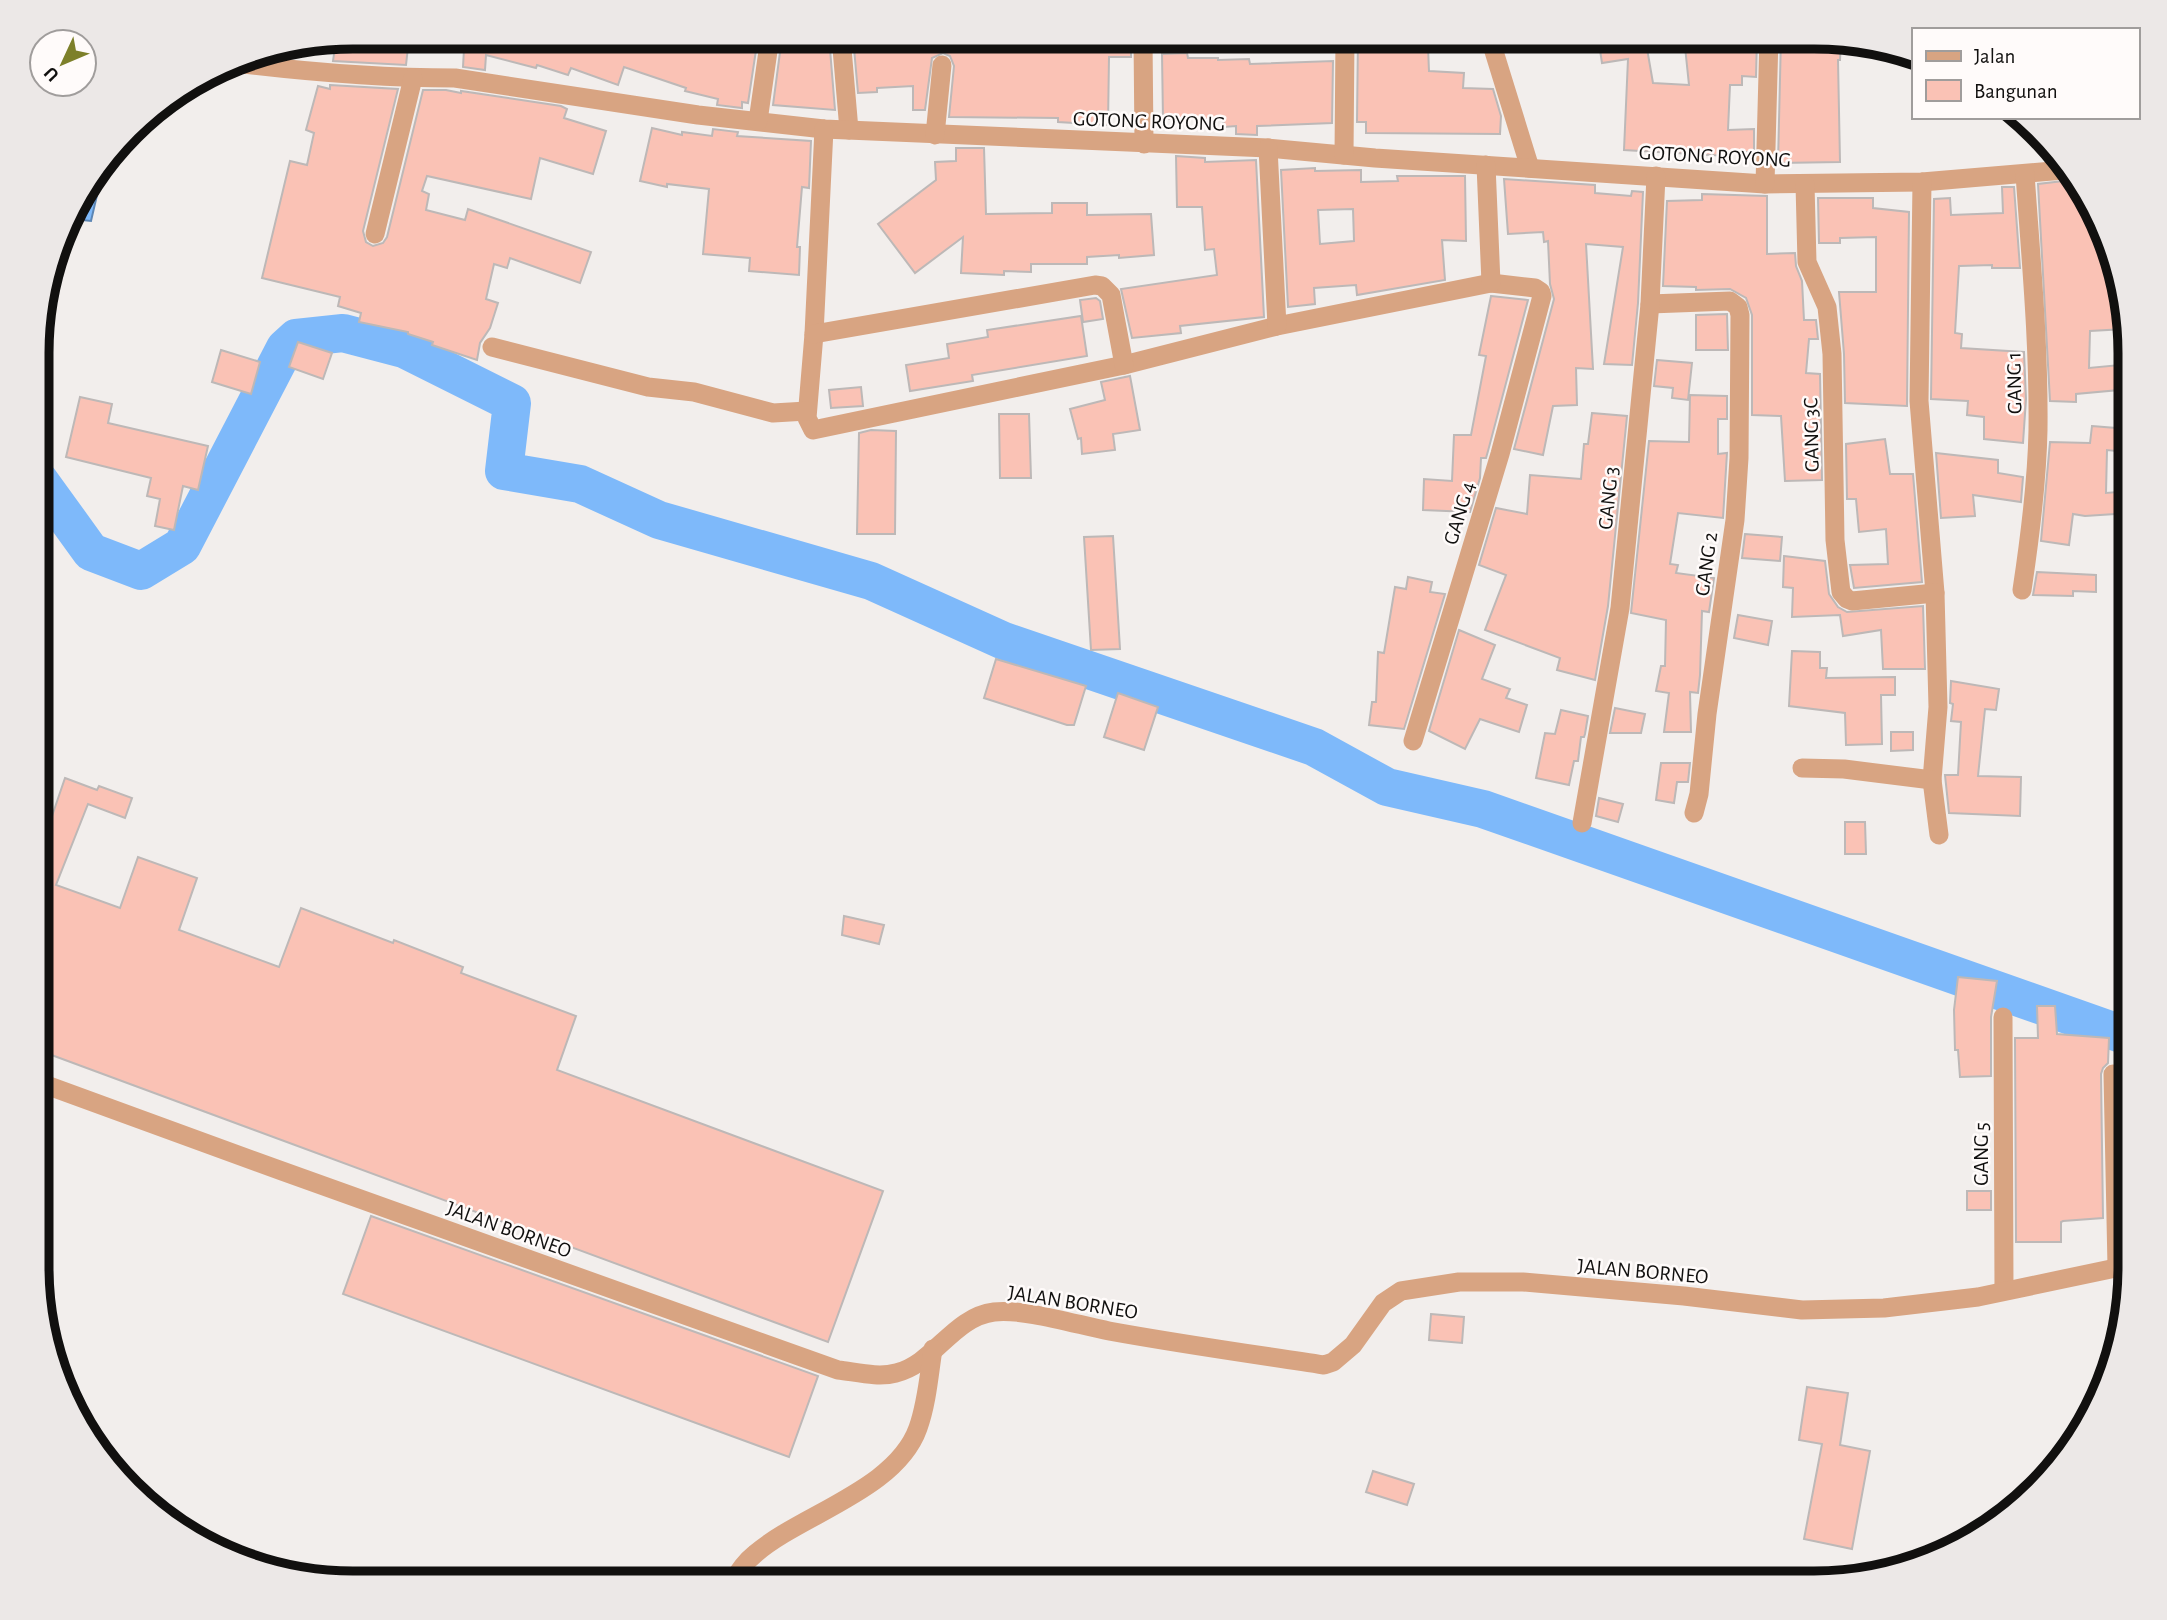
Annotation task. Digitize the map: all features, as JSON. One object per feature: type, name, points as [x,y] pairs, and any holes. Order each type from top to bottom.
[{"type":"street","points":[[758,121],[768,49]]},
{"type":"street","points":[[843,49],[849,130]]},
{"type":"street","points":[[1143,49],[1144,144]]},
{"type":"street","points":[[1344,155],[1345,49]]},
{"type":"street","points":[[1493,49],[1530,168]]},
{"type":"street","points":[[1765,184],[1769,49]]},
{"type":"street","points":[[935,135],[942,65]]},
{"type":"street","name":"GOTONG ROYONG","points":[[255,66],[304,72],[472,80],[571,97],[824,129],[1268,148],[1765,184],[1922,182],[2057,171]]},
{"type":"street","points":[[375,234],[413,78]]},
{"type":"street","points":[[824,129],[814,334],[807,411],[808,422],[813,430],[1124,365],[1277,327],[1491,283],[1486,165]]},
{"type":"street","points":[[1268,148],[1277,327]]},
{"type":"street","name":"GANG 1","points":[[2022,590],[2034,507],[2038,430],[2038,351],[2025,174]]},
{"type":"street","name":"GANG 3","points":[[1581,823],[1620,608],[1650,304],[1656,176]]},
{"type":"street","points":[[1922,182],[1919,401],[1935,593],[1938,706],[1933,780],[1939,835]]},
{"type":"street","name":"GANG 3C","points":[[1805,184],[1807,262],[1827,307],[1832,354],[1835,540],[1841,592],[1852,601],[1935,593]]},
{"type":"street","name":"GANG 4","points":[[1413,741],[1500,454],[1542,296],[1535,288],[1491,283]]},
{"type":"street","points":[[814,334],[1095,285],[1102,286],[1111,295],[1124,365]]},
{"type":"street","name":"GANG 2","points":[[1650,304],[1730,301],[1739,309],[1739,458],[1735,520],[1707,714],[1699,794],[1694,813]]},
{"type":"street","points":[[492,347],[648,387],[694,392],[773,413],[807,411]]},
{"type":"street","points":[[1802,768],[1844,769],[1933,780]]},
{"type":"street","name":"GANG 5","points":[[2003,1017],[2004,1290]]},
{"type":"street","points":[[2113,1074],[2118,1170]]},
{"type":"street","name":"JALAN BORNEO","points":[[49,1086],[838,1370],[877,1375],[896,1374],[914,1366],[976,1316],[994,1312],[1013,1312],[1324,1365],[1333,1362],[1353,1345],[1383,1303],[1401,1291],[1459,1282],[1537,1283],[1801,1310],[1884,1308],[1978,1297],[2118,1267]]},
{"type":"street","points":[[740,1571],[755,1553],[872,1484],[900,1457],[917,1431],[933,1349]]},
{"type":"water","points":[[99,185],[91,221],[80,220]]},
{"type":"building","points":[[408,49],[406,65],[333,61],[335,50]]},
{"type":"building","points":[[464,49],[756,49],[748,103],[742,102],[742,108],[717,105],[718,99],[685,91],[686,88],[624,67],[618,85],[571,68],[568,75],[537,65],[536,68],[486,55],[485,70],[463,67]]},
{"type":"building","points":[[780,49],[830,49],[835,110],[773,105]]},
{"type":"building","points":[[854,49],[1131,49],[1131,57],[1109,57],[1108,125],[1058,122],[1058,118],[949,117],[954,66],[950,56],[943,53],[932,58],[925,110],[913,110],[913,86],[877,88],[877,92],[858,93]]},
{"type":"building","points":[[1358,49],[1428,49],[1429,71],[1464,73],[1463,88],[1493,89],[1501,116],[1500,134],[1366,133],[1366,122],[1357,122]]},
{"type":"building","points":[[1600,49],[1647,49],[1653,83],[1689,85],[1685,49],[1757,49],[1756,77],[1742,76],[1742,85],[1730,85],[1728,130],[1754,129],[1754,152],[1727,152],[1727,156],[1624,150],[1628,59],[1602,63]]},
{"type":"building","points":[[1781,49],[1840,51],[1838,60],[1840,162],[1778,163]]},
{"type":"building","points":[[1187,53],[1188,58],[1249,59],[1250,64],[1333,61],[1332,123],[1257,126],[1257,135],[1236,134],[1236,126],[1224,127],[1223,119],[1163,119],[1162,54]]},
{"type":"building","points":[[330,85],[398,89],[363,231],[366,242],[373,246],[383,243],[387,237],[423,90],[461,91],[561,106],[567,109],[564,118],[606,131],[593,174],[540,158],[531,199],[427,176],[422,191],[429,194],[426,210],[465,220],[468,209],[591,252],[580,283],[510,258],[507,268],[494,264],[486,299],[498,303],[490,328],[480,343],[477,360],[432,345],[433,342],[408,332],[359,322],[361,313],[338,306],[340,297],[262,278],[290,161],[307,165],[314,133],[306,130],[318,86],[330,89]]},
{"type":"building","points":[[652,128],[682,135],[682,132],[712,136],[713,129],[738,132],[737,136],[811,141],[809,188],[802,187],[797,247],[800,247],[799,275],[749,271],[750,258],[703,254],[709,189],[667,184],[667,187],[640,181]]},
{"type":"building","points":[[956,148],[984,148],[986,214],[1052,213],[1052,203],[1087,203],[1087,215],[1151,214],[1154,255],[1087,257],[1087,264],[1031,264],[1031,272],[1004,271],[1004,275],[961,273],[963,237],[915,273],[878,224],[936,180],[935,162],[956,161]]},
{"type":"building","points":[[1176,156],[1205,158],[1205,162],[1256,160],[1264,317],[1180,326],[1181,333],[1132,338],[1121,289],[1217,275],[1214,249],[1205,250],[1202,207],[1177,207]]},
{"type":"building","points":[[1281,170],[1361,170],[1361,182],[1398,181],[1397,176],[1465,176],[1466,241],[1442,240],[1445,280],[1357,295],[1356,285],[1314,288],[1315,304],[1288,307]],"holes":[[[1353,209],[1354,241],[1320,244],[1318,210]]]},
{"type":"building","points":[[1504,179],[1595,185],[1595,193],[1631,196],[1632,191],[1643,192],[1632,365],[1604,364],[1623,247],[1586,244],[1593,369],[1576,368],[1577,405],[1553,406],[1543,455],[1514,449],[1554,299],[1550,284],[1548,241],[1544,242],[1543,232],[1508,234]]},
{"type":"building","points":[[2065,181],[2067,184],[2095,237],[2112,294],[2117,329],[2090,331],[2089,368],[2118,365],[2118,390],[2076,394],[2076,402],[2050,401],[2038,184]]},
{"type":"building","points":[[2002,187],[2014,187],[2020,268],[1959,266],[1955,333],[1962,334],[1961,348],[2024,352],[2026,399],[2023,443],[1984,439],[1984,417],[1967,415],[1968,401],[1931,399],[1934,199],[1950,198],[1951,215],[2003,213]]},
{"type":"building","points":[[1702,194],[1767,196],[1767,254],[1795,253],[1796,266],[1802,281],[1804,320],[1816,320],[1818,339],[1809,339],[1806,373],[1820,374],[1822,480],[1785,481],[1781,416],[1752,415],[1752,315],[1746,298],[1730,289],[1696,290],[1696,287],[1663,286],[1667,201],[1702,200]]},
{"type":"building","points":[[1818,198],[1873,198],[1873,208],[1909,212],[1907,406],[1845,403],[1839,292],[1876,292],[1876,237],[1840,238],[1840,243],[1819,243]]},
{"type":"building","points":[[1491,296],[1528,300],[1486,458],[1481,458],[1480,478],[1470,512],[1423,510],[1424,479],[1452,481],[1454,435],[1471,435],[1486,356],[1479,355]]},
{"type":"building","points":[[1096,298],[1100,301],[1103,319],[1083,322],[1080,300]]},
{"type":"building","points":[[1727,314],[1728,350],[1696,350],[1696,315]]},
{"type":"building","points":[[1081,316],[1087,356],[972,375],[973,381],[910,391],[906,365],[949,358],[947,344],[988,337],[987,330]]},
{"type":"building","points":[[298,342],[332,353],[323,379],[289,367]]},
{"type":"building","points":[[221,350],[260,362],[251,394],[212,382]]},
{"type":"building","points":[[1657,360],[1692,363],[1688,400],[1672,398],[1673,388],[1654,386]]},
{"type":"building","points":[[1130,376],[1140,430],[1113,434],[1115,450],[1082,454],[1081,438],[1078,439],[1070,409],[1105,400],[1101,382]]},
{"type":"building","points":[[861,387],[863,406],[831,408],[829,390]]},
{"type":"building","points":[[1690,395],[1727,396],[1727,419],[1718,419],[1718,454],[1727,453],[1723,518],[1678,513],[1670,564],[1678,565],[1676,573],[1714,578],[1709,612],[1702,611],[1698,693],[1690,692],[1691,732],[1664,732],[1669,693],[1656,691],[1661,666],[1665,666],[1666,620],[1631,613],[1649,441],[1689,442]]},
{"type":"building","points":[[80,397],[112,404],[108,423],[208,446],[198,490],[183,486],[174,530],[155,526],[160,499],[147,496],[151,478],[66,457]]},
{"type":"building","points":[[1592,413],[1627,416],[1608,606],[1595,680],[1557,670],[1560,658],[1485,630],[1506,575],[1479,565],[1496,508],[1527,514],[1530,475],[1581,479],[1584,444],[1588,444]]},
{"type":"building","points":[[999,414],[1029,414],[1031,478],[1000,478]]},
{"type":"building","points":[[2092,426],[2118,428],[2118,451],[2107,450],[2106,493],[2118,492],[2118,514],[2073,514],[2069,545],[2041,541],[2050,442],[2090,443]]},
{"type":"building","points":[[871,430],[896,431],[895,534],[857,534],[859,433]]},
{"type":"building","points":[[1885,439],[1890,474],[1913,474],[1922,582],[1854,588],[1850,565],[1888,564],[1886,529],[1859,532],[1856,499],[1847,499],[1846,444]]},
{"type":"building","points":[[1936,453],[1998,460],[1998,473],[2023,477],[2021,502],[1973,495],[1975,516],[1941,518]]},
{"type":"building","points":[[1745,534],[1782,537],[1780,561],[1742,558]]},
{"type":"building","points":[[1113,536],[1120,649],[1091,650],[1084,537]]},
{"type":"building","points":[[1784,556],[1825,561],[1829,594],[1838,607],[1847,612],[1923,606],[1925,669],[1883,669],[1881,630],[1843,636],[1840,615],[1792,617],[1793,588],[1783,587]]},
{"type":"building","points":[[2037,572],[2096,575],[2096,592],[2073,591],[2073,596],[2033,595]]},
{"type":"building","points":[[1408,577],[1432,582],[1430,592],[1445,594],[1404,729],[1369,725],[1372,702],[1376,702],[1378,652],[1384,653],[1395,587],[1406,589]]},
{"type":"building","points":[[1738,615],[1772,621],[1768,645],[1734,638]]},
{"type":"building","points":[[1459,630],[1495,645],[1482,679],[1510,689],[1506,698],[1527,705],[1519,732],[1480,719],[1465,749],[1429,731]]},
{"type":"building","points":[[1792,651],[1820,652],[1820,668],[1827,668],[1826,678],[1895,677],[1895,695],[1881,695],[1882,744],[1846,745],[1845,713],[1789,706]]},
{"type":"building","points":[[996,659],[1086,686],[1074,725],[984,698]]},
{"type":"building","points":[[1951,681],[1999,689],[1996,710],[1985,709],[1978,776],[2021,777],[2020,816],[1949,813],[1945,775],[1958,775],[1961,722],[1951,721]]},
{"type":"building","points":[[1118,693],[1158,707],[1144,750],[1104,737]]},
{"type":"building","points":[[1615,708],[1645,714],[1641,733],[1610,733]]},
{"type":"building","points":[[1561,710],[1588,716],[1584,737],[1581,737],[1578,761],[1574,761],[1569,785],[1536,778],[1545,733],[1555,734]]},
{"type":"building","points":[[1891,732],[1913,732],[1913,750],[1891,751]]},
{"type":"building","points":[[1661,763],[1690,763],[1688,782],[1677,782],[1674,803],[1656,800]]},
{"type":"building","points":[[65,778],[97,790],[99,786],[132,798],[125,818],[88,804],[56,885],[120,908],[138,857],[197,878],[179,930],[279,967],[301,908],[393,943],[394,940],[463,967],[461,973],[576,1016],[557,1070],[883,1191],[828,1342],[49,1054],[49,815],[52,816]]},
{"type":"building","points":[[1599,798],[1623,804],[1618,822],[1596,816]]},
{"type":"building","points":[[1845,822],[1865,822],[1866,854],[1845,854]]},
{"type":"building","points":[[844,916],[884,925],[879,944],[842,935]]},
{"type":"building","points":[[1958,977],[1997,981],[1991,1017],[1991,1076],[1960,1077],[1958,1050],[1955,1050],[1954,1010]]},
{"type":"building","points":[[2037,1006],[2055,1006],[2057,1034],[2109,1038],[2108,1063],[2101,1074],[2103,1218],[2061,1222],[2061,1242],[2016,1242],[2015,1038],[2038,1038]]},
{"type":"building","points":[[1967,1191],[1991,1191],[1991,1210],[1967,1210]]},
{"type":"building","points":[[371,1216],[818,1376],[789,1457],[343,1294]]},
{"type":"building","points":[[1431,1314],[1464,1317],[1462,1343],[1429,1340]]},
{"type":"building","points":[[1807,1387],[1848,1393],[1840,1445],[1870,1451],[1852,1549],[1804,1539],[1822,1444],[1799,1440]]},
{"type":"building","points":[[1373,1471],[1414,1484],[1407,1505],[1366,1492]]},
{"type":"waterway","points":[[49,494],[91,552],[141,571],[182,546],[285,348],[296,338],[343,333],[404,349],[512,403],[504,471],[580,484],[659,520],[871,581],[1004,641],[1314,747],[1387,787],[1483,809],[2118,1033]]}]
